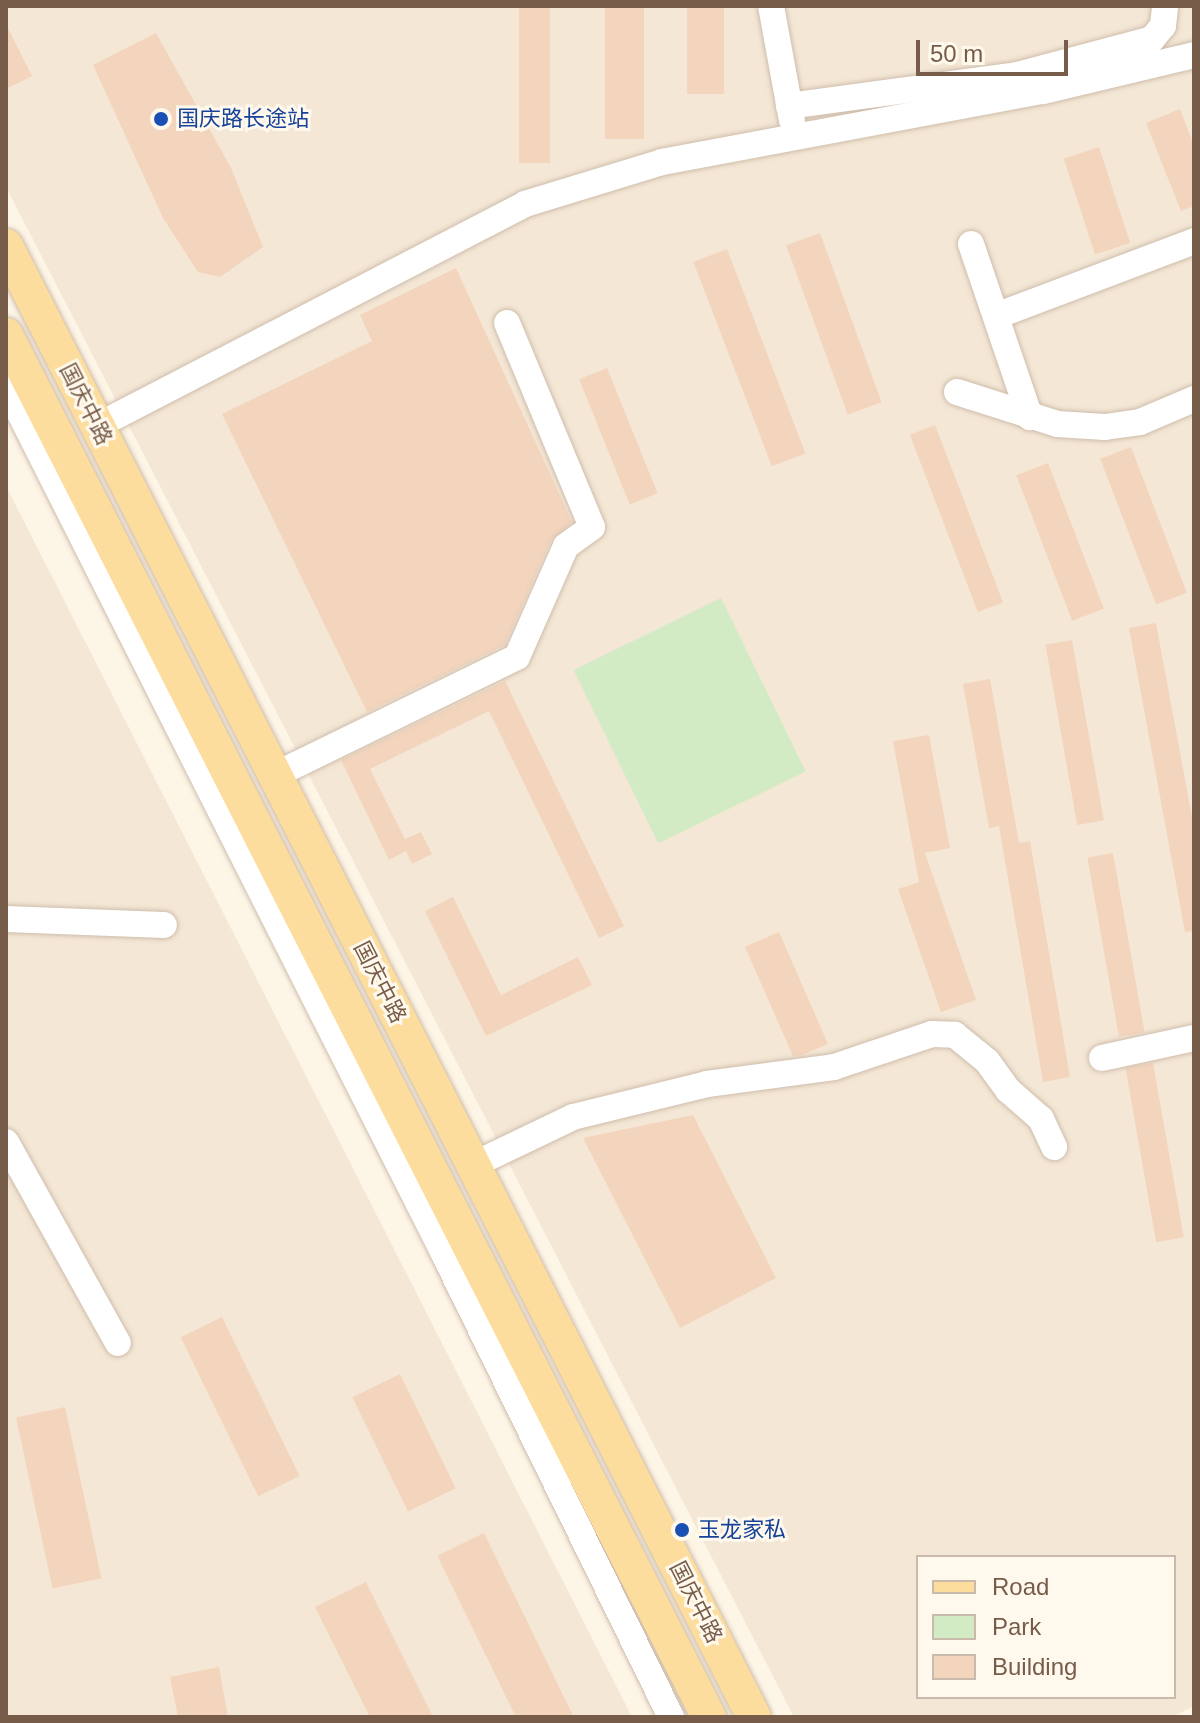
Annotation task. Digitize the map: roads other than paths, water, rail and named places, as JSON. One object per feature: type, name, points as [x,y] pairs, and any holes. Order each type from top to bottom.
[{"type":"main road","name":"国庆中路","points":[[6,246],[754,1717]]},
{"type":"main road","name":"国庆中路","points":[[6,335],[709,1717]]},
{"type":"street","points":[[771,6],[795,135]]},
{"type":"street","points":[[789,106],[1032,71],[1152,39],[1163,26],[1165,6]]},
{"type":"street","points":[[97,426],[525,204],[662,162],[1043,91],[1194,55]]},
{"type":"street","points":[[996,316],[1194,241]]},
{"type":"street","points":[[971,244],[1030,417]]},
{"type":"street","points":[[275,775],[517,657],[566,546],[592,527],[507,323]]},
{"type":"street","points":[[6,386],[444,1254],[671,1717]]},
{"type":"street","points":[[957,392],[1057,424],[1105,427],[1140,422],[1194,399]]},
{"type":"street","points":[[6,919],[164,925]]},
{"type":"street","points":[[473,1165],[573,1117],[707,1084],[834,1067],[932,1034],[955,1035],[987,1061],[1008,1090],[1041,1119],[1054,1147]]},
{"type":"street","points":[[1102,1058],[1194,1038]]},
{"type":"street","points":[[6,1142],[118,1343]]},
{"type":"place","name":"国庆路长途站","points":[[161,119]]},
{"type":"place","name":"玉龙家私","points":[[682,1530]]}]
